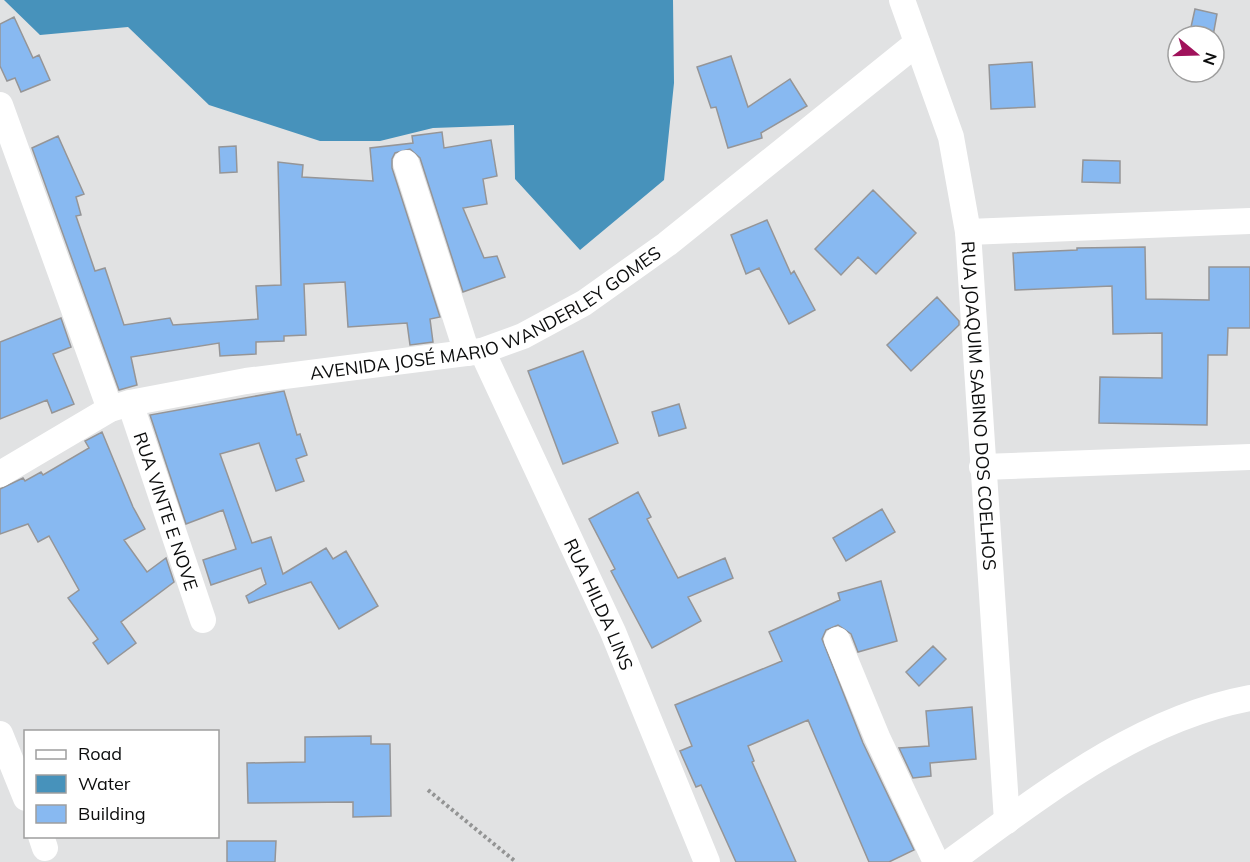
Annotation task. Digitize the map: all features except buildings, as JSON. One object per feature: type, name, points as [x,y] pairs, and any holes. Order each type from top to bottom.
[{"type":"street","name":"RUA JOAQUIM SABINO DOS COELHOS","points":[[902,0],[951,137],[968,232],[1007,821]]},
{"type":"street","name":"AVENIDA JOSÉ MARIO WANDERLEY GOMES","points":[[0,474],[120,406],[310,372],[474,352],[523,336],[584,303],[667,244],[917,44]]},
{"type":"street","name":"RUA VINTE E NOVE","points":[[0,105],[203,620]]},
{"type":"street","name":"RUA HILDA LINS","points":[[406,163],[474,352],[613,633],[707,862]]},
{"type":"street","points":[[968,232],[1250,221]]},
{"type":"street","points":[[982,467],[1250,457]]},
{"type":"street","points":[[837,640],[877,737],[936,862]]},
{"type":"street","points":[[950,862],[1066,780],[1140,736],[1206,708],[1250,698]]},
{"type":"street","points":[[0,734],[24,793]]},
{"type":"path","points":[[428,790],[516,862]]},
{"type":"water","points":[[4,0],[673,0],[674,83],[664,180],[580,250],[515,179],[514,125],[433,128],[380,141],[320,141],[209,105],[128,27],[40,35]]}]
